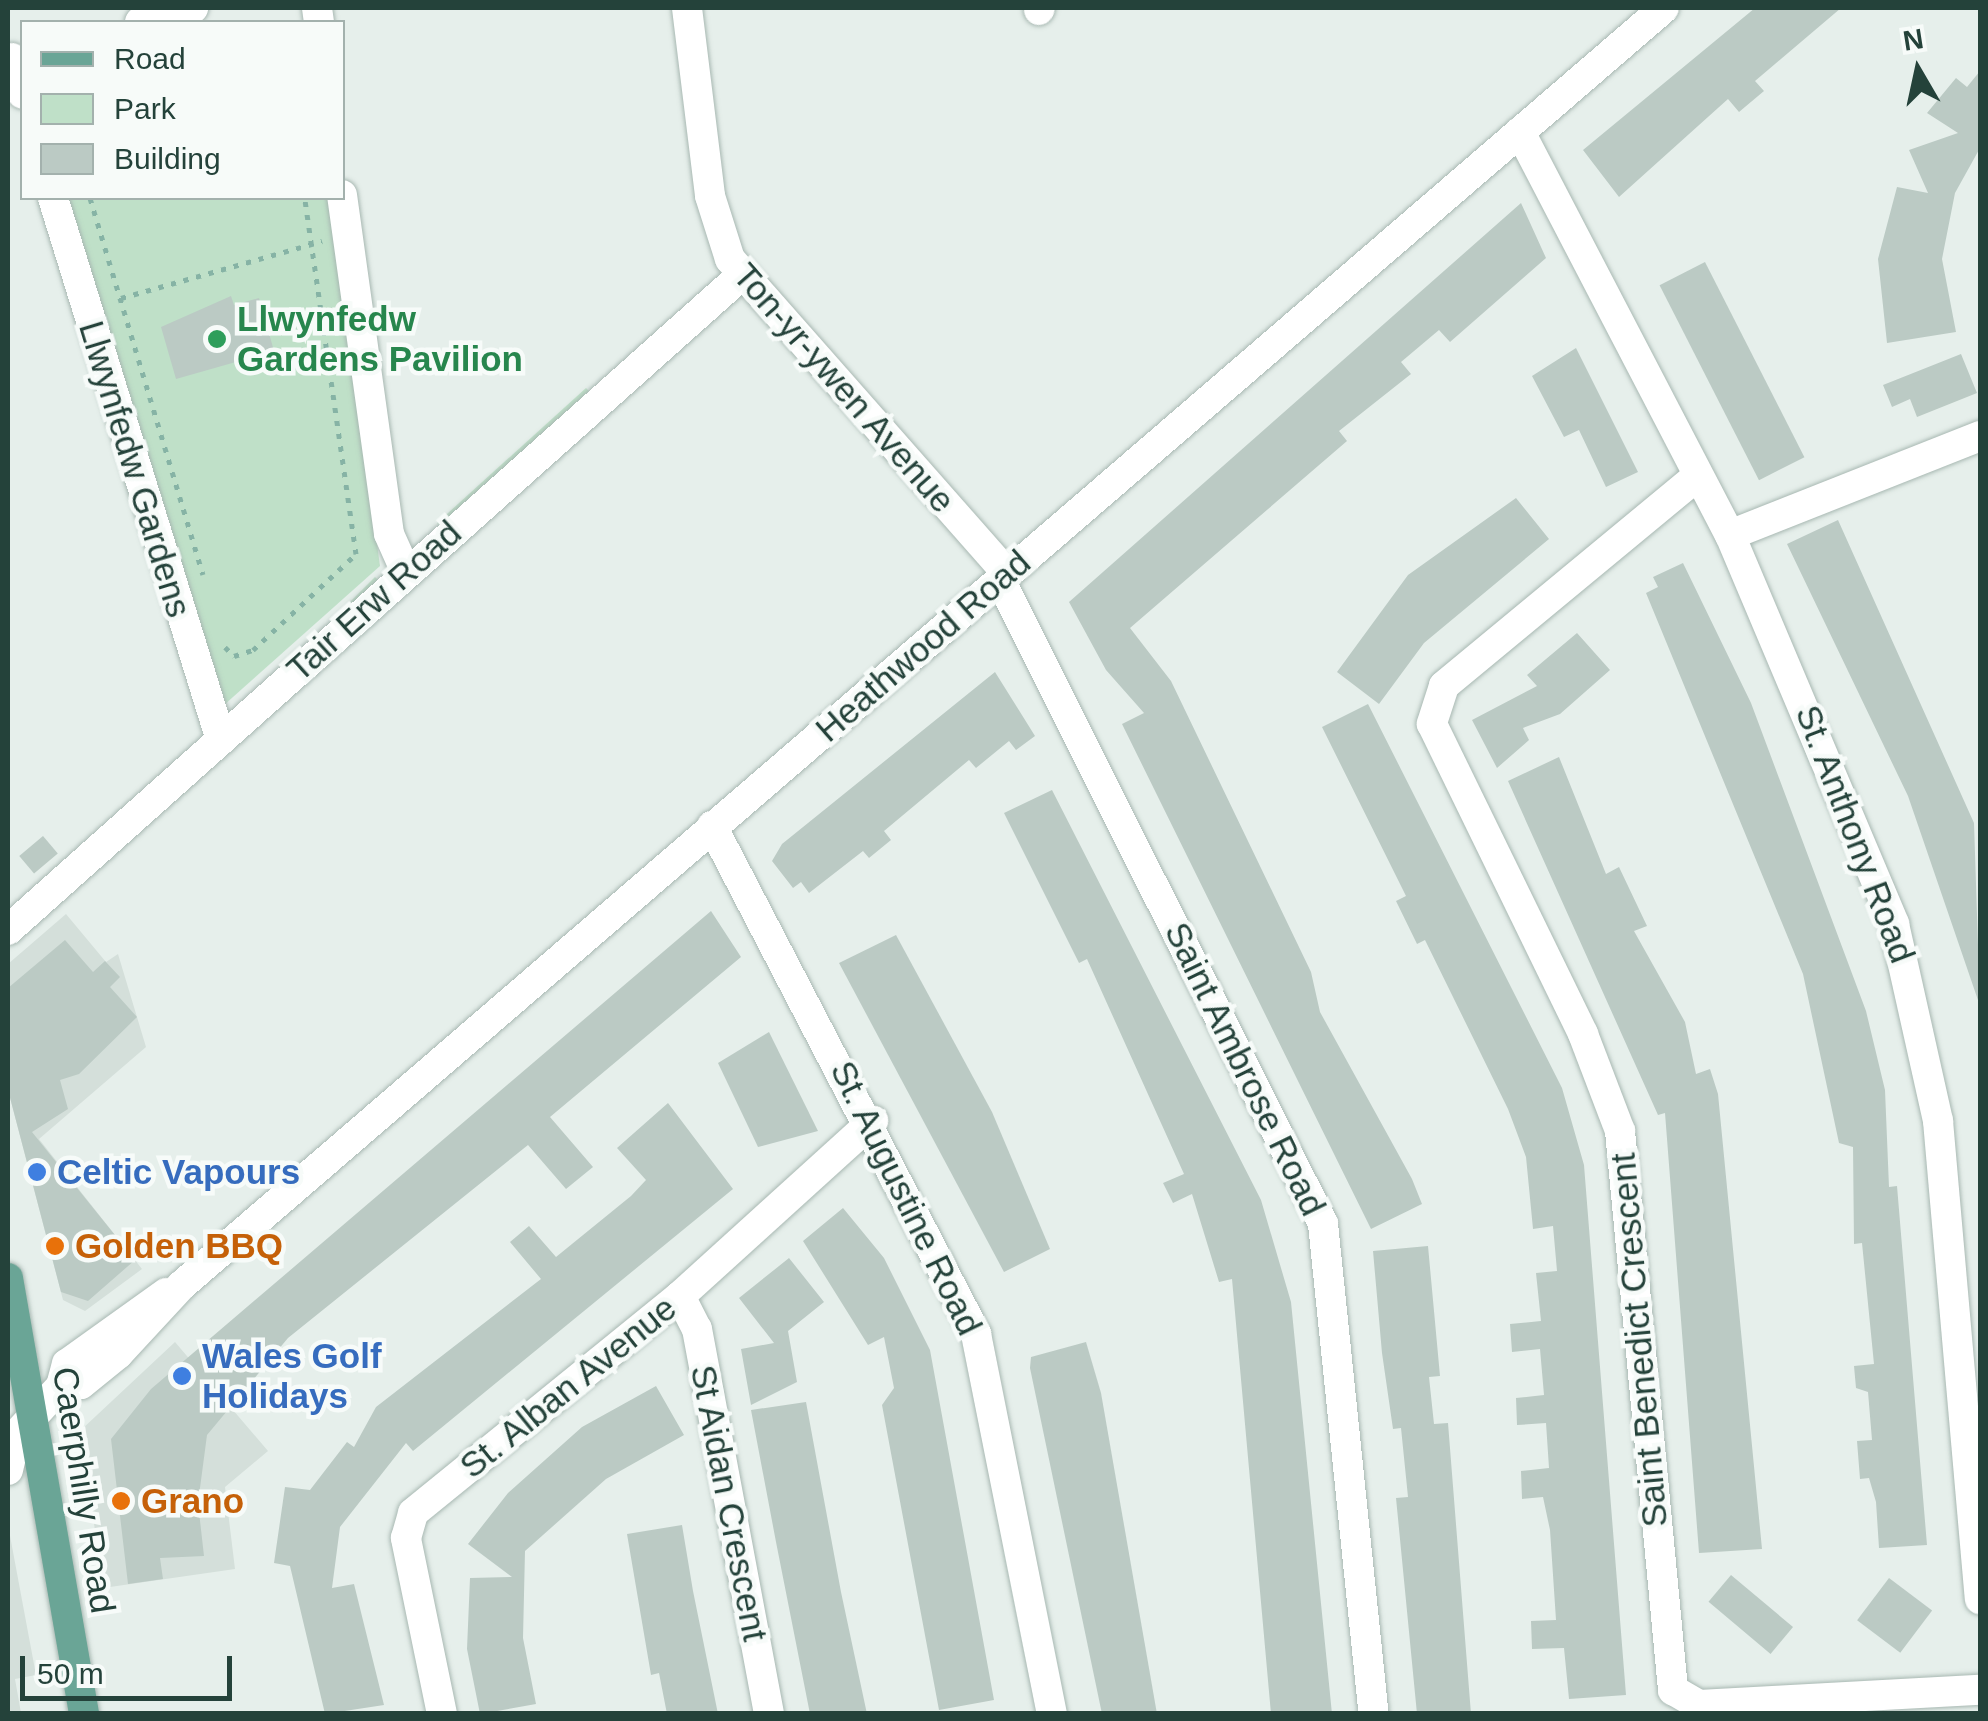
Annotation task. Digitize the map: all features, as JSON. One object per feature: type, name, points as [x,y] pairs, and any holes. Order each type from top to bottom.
[{"type":"main road","name":"Caerphilly Road","points":[[8,1278],[19,1429],[84,1714]]},
{"type":"street","points":[[148,20],[193,8]]},
{"type":"street","name":"Ton-yr-ywen Avenue","points":[[688,8],[715,224],[742,274],[1004,577]]},
{"type":"street","name":"Heathwood Road","points":[[19,1429],[61,1386],[85,1349],[182,1285],[1520,132],[1655,10]]},
{"type":"street","points":[[14,58],[20,85]]},
{"type":"street","name":"St. Anthony Road","points":[[1520,132],[1694,478],[1730,536],[1846,796],[1922,1029],[1980,1598]]},
{"type":"street","name":"Llwynfedw Gardens","points":[[55,200],[220,740]]},
{"type":"street","points":[[343,200],[389,534],[406,572]]},
{"type":"street","name":"Tair Erw Road","points":[[8,930],[742,274]]},
{"type":"street","points":[[1730,536],[1980,436]]},
{"type":"street","name":"Saint Benedict Crescent","points":[[1694,478],[1444,686],[1432,724],[1583,1034],[1620,1132],[1672,1690],[1698,1705],[1980,1690]]},
{"type":"street","name":"Saint Ambrose Road","points":[[1004,577],[1323,1224],[1374,1714]]},
{"type":"street","name":"St. Augustine Road","points":[[712,826],[873,1121],[976,1334],[1052,1714]]},
{"type":"street","name":"St. Alban Avenue","points":[[442,1714],[406,1538],[413,1513],[680,1296],[873,1121]]},
{"type":"street","name":"St Aidan Crescent","points":[[680,1296],[697,1329],[768,1714]]},
{"type":"street","points":[[8,1470],[19,1429]]},
{"type":"path","points":[[91,200],[205,580]]},
{"type":"path","points":[[221,634],[226,652],[244,656],[356,554],[306,200]]},
{"type":"path","points":[[109,302],[336,237]]},
{"type":"shaded area","points":[[66,914],[106,962],[118,954],[146,1047],[39,1139],[142,1269],[85,1311],[63,1300],[8,1090],[8,964]]},
{"type":"shaded area","points":[[175,1342],[268,1451],[225,1487],[235,1569],[103,1588],[81,1430]]},
{"type":"shaded area","points":[[8,1525],[36,1675],[15,1679],[21,1713],[8,1713]]},
{"type":"green space","points":[[68,200],[330,200],[380,566],[224,705]]},
{"type":"green space","points":[[586,388],[589,391],[439,526],[437,523]]},
{"type":"green space","points":[[375,577],[380,582],[251,711],[246,706]]},
{"type":"building","points":[[1755,8],[1841,8],[1755,81],[1764,91],[1739,112],[1728,99],[1619,197],[1583,150]]},
{"type":"building","points":[[1980,71],[1980,148],[1955,193],[1942,259],[1956,332],[1887,343],[1878,259],[1897,187],[1928,193],[1909,150],[1958,133],[1927,113],[1956,78],[1967,87]]},
{"type":"building","points":[[1521,203],[1546,258],[1450,342],[1439,330],[1401,362],[1411,374],[1339,431],[1347,441],[1130,628],[1171,681],[1311,972],[1320,1012],[1412,1179],[1422,1204],[1371,1229],[1122,724],[1144,713],[1106,670],[1069,602]]},
{"type":"building","points":[[1705,262],[1804,457],[1759,480],[1660,285]]},
{"type":"building","name":"Llwynfedw Gardens Pavilion","points":[[231,296],[234,305],[259,298],[274,351],[176,379],[161,327]]},
{"type":"building","points":[[1576,348],[1638,472],[1606,487],[1579,430],[1564,437],[1532,376]]},
{"type":"building","points":[[1961,354],[1977,393],[1917,417],[1910,399],[1892,407],[1883,385]]},
{"type":"building","points":[[1516,498],[1549,539],[1424,643],[1379,704],[1337,672],[1408,575]]},
{"type":"building","points":[[1838,520],[1974,823],[1980,1006],[1908,796],[1787,544]]},
{"type":"building","points":[[1683,563],[1751,703],[1866,1011],[1885,1090],[1889,1187],[1897,1186],[1927,1545],[1879,1548],[1876,1502],[1869,1478],[1860,1479],[1857,1441],[1872,1440],[1868,1392],[1856,1388],[1854,1366],[1874,1364],[1862,1243],[1854,1244],[1853,1147],[1839,1143],[1803,974],[1646,593],[1658,587],[1653,577]]},
{"type":"building","points":[[1577,633],[1610,670],[1560,714],[1523,728],[1529,740],[1497,768],[1472,720],[1537,686],[1527,675]]},
{"type":"building","points":[[995,672],[1035,736],[1016,750],[1009,741],[976,768],[969,760],[884,831],[891,840],[869,858],[863,851],[809,893],[801,882],[793,888],[772,861],[782,844]]},
{"type":"building","points":[[1368,704],[1562,1088],[1584,1165],[1626,1695],[1569,1699],[1564,1648],[1532,1649],[1531,1621],[1556,1620],[1550,1530],[1543,1497],[1522,1499],[1521,1471],[1549,1468],[1546,1423],[1517,1425],[1516,1398],[1544,1395],[1540,1349],[1512,1352],[1510,1324],[1541,1321],[1536,1273],[1557,1271],[1553,1226],[1533,1229],[1526,1157],[1508,1109],[1425,940],[1417,944],[1396,901],[1406,896],[1322,727]]},
{"type":"building","points":[[1559,757],[1606,874],[1619,867],[1647,926],[1634,931],[1685,1022],[1696,1074],[1710,1069],[1718,1094],[1762,1549],[1699,1553],[1665,1113],[1658,1115],[1508,781]]},
{"type":"building","points":[[1052,790],[1261,1200],[1291,1302],[1332,1714],[1271,1714],[1232,1279],[1219,1282],[1192,1194],[1173,1203],[1163,1183],[1184,1174],[1087,959],[1079,963],[1004,813]]},
{"type":"building","points":[[43,836],[58,854],[34,874],[19,856]]},
{"type":"building","points":[[711,911],[741,957],[550,1117],[593,1167],[566,1189],[528,1145],[288,1338],[207,1435],[198,1503],[204,1556],[160,1558],[163,1579],[128,1584],[111,1439],[151,1389]]},
{"type":"building","points":[[896,935],[992,1112],[1050,1249],[1004,1272],[839,963]]},
{"type":"building","points":[[65,940],[93,972],[105,961],[120,977],[110,987],[137,1017],[79,1074],[60,1080],[68,1109],[32,1132],[135,1260],[88,1301],[61,1292],[8,1090],[8,988]]},
{"type":"building","points":[[769,1032],[818,1131],[758,1147],[718,1063]]},
{"type":"building","points":[[668,1103],[733,1189],[413,1451],[406,1443],[340,1527],[332,1588],[354,1584],[384,1705],[325,1714],[290,1566],[274,1563],[285,1487],[310,1490],[347,1442],[354,1447],[376,1407],[541,1279],[510,1242],[529,1226],[556,1257],[631,1196],[646,1180],[617,1148]]},
{"type":"building","points":[[843,1208],[884,1258],[930,1350],[994,1700],[939,1710],[882,1405],[894,1388],[884,1337],[868,1345],[803,1241]]},
{"type":"building","points":[[1428,1246],[1440,1376],[1429,1377],[1434,1424],[1448,1423],[1471,1714],[1417,1714],[1396,1498],[1408,1497],[1401,1428],[1393,1429],[1382,1353],[1373,1251]]},
{"type":"building","points":[[789,1258],[824,1302],[788,1331],[797,1382],[751,1405],[741,1349],[774,1343],[739,1298]]},
{"type":"building","points":[[1086,1342],[1101,1393],[1157,1714],[1102,1714],[1030,1368],[1031,1357]]},
{"type":"building","points":[[656,1386],[684,1435],[606,1479],[525,1551],[523,1638],[536,1704],[480,1714],[467,1649],[470,1578],[512,1577],[468,1544],[508,1493],[582,1427]]},
{"type":"building","points":[[806,1402],[867,1714],[810,1714],[776,1542],[751,1410]]},
{"type":"building","points":[[682,1525],[718,1714],[667,1714],[659,1673],[651,1675],[627,1534]]},
{"type":"building","points":[[1731,1575],[1793,1627],[1771,1654],[1709,1602]]},
{"type":"building","points":[[1889,1578],[1932,1610],[1900,1653],[1857,1620]]},
{"type":"place","name":"Llwynfedw Gardens Pavilion","points":[[217,339]]},
{"type":"place","name":"Celtic Vapours","points":[[37,1172]]},
{"type":"place","name":"Golden BBQ","points":[[55,1246]]},
{"type":"place","name":"Wales Golf Holidays","points":[[182,1376]]},
{"type":"place","name":"Grano","points":[[121,1501]]}]
